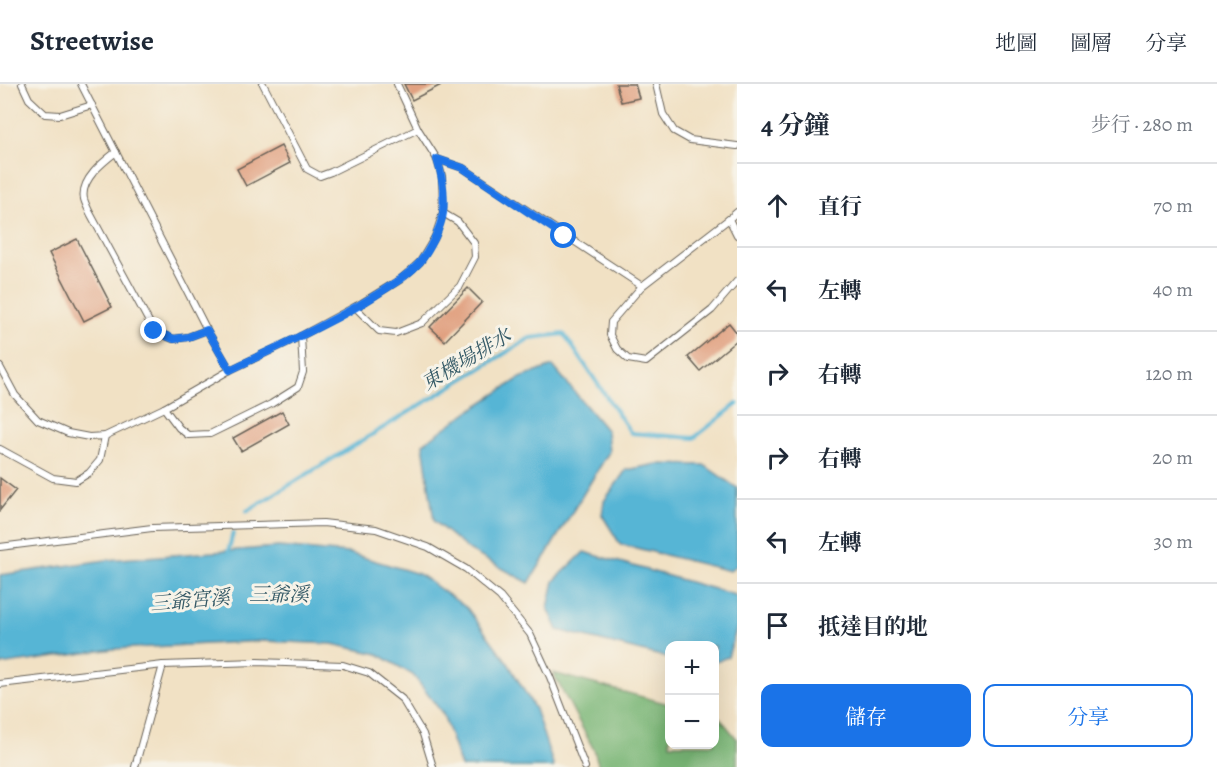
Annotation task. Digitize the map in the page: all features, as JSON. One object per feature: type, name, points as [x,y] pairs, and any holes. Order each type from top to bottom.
[{"type":"lane","points":[[22,84],[29,99],[45,114],[60,115],[92,105]]},
{"type":"lane","points":[[81,84],[207,330],[230,370]]},
{"type":"lane","points":[[263,84],[307,169],[320,176],[341,168],[418,129]]},
{"type":"lane","points":[[0,367],[15,395],[38,420],[68,433],[89,437],[105,436],[164,408],[230,370],[301,336],[401,279],[420,262],[435,237],[443,213],[442,176],[437,159],[418,129],[397,84]]},
{"type":"lane","points":[[656,84],[663,114],[674,131],[690,140],[737,146]]},
{"type":"lane","points":[[116,152],[97,167],[86,185],[83,197],[90,213],[154,331],[174,339],[207,330]]},
{"type":"lane","points":[[437,159],[463,168],[642,286]]},
{"type":"lane","points":[[737,212],[642,286],[611,322],[610,335],[617,349],[628,359],[646,362],[712,310],[737,281]]},
{"type":"lane","points":[[355,307],[379,331],[396,333],[422,323],[460,286],[475,257],[474,243],[458,222],[443,213]]},
{"type":"lane","points":[[729,219],[737,235]]},
{"type":"lane","points":[[164,408],[178,428],[188,435],[210,434],[271,404],[298,387],[303,372],[301,336]]},
{"type":"lane","points":[[0,449],[53,478],[76,481],[89,473],[100,460],[105,436]]},
{"type":"lane","points":[[0,547],[152,528],[323,524],[376,529],[428,547],[466,569],[500,597],[530,634],[550,677],[585,767]]},
{"type":"lane","points":[[0,684],[163,664],[257,662],[343,665],[369,673],[402,699],[423,734],[433,767]]},
{"type":"lane","points":[[135,767],[163,664]]},
{"type":"green space","points":[[553,673],[665,703],[665,749],[719,749],[720,718],[737,739],[737,767],[599,767],[594,750]]},
{"type":"water","points":[[553,366],[607,431],[609,452],[529,583],[470,551],[434,521],[423,444],[520,378]]},
{"type":"water","points":[[657,464],[704,465],[737,488],[737,565],[730,571],[620,544],[602,515],[604,501],[626,470]]},
{"type":"water","name":"三爺溪","points":[[278,547],[349,553],[419,574],[467,608],[508,663],[535,709],[554,767],[461,767],[443,714],[413,675],[378,654],[332,644],[264,641],[114,649],[0,665],[0,575],[106,560]]},
{"type":"water","points":[[584,552],[735,595],[737,598],[737,627],[728,657],[719,660],[719,641],[665,641],[665,657],[558,630],[548,608],[554,581]]},
{"type":"building","points":[[404,84],[443,84],[412,100]]},
{"type":"building","points":[[616,84],[635,84],[639,98],[621,102]]},
{"type":"building","points":[[281,146],[290,163],[246,186],[237,169]]},
{"type":"building","points":[[77,239],[112,307],[84,321],[49,253]]},
{"type":"building","points":[[468,288],[482,302],[445,341],[430,327]]},
{"type":"building","points":[[729,323],[737,333],[737,340],[700,371],[688,357]]},
{"type":"building","points":[[282,411],[289,424],[241,451],[233,438]]},
{"type":"building","points":[[0,478],[16,490],[0,510]]},
{"type":"waterway","name":"東機場排水","points":[[247,511],[530,338],[564,334],[631,433],[694,438],[737,404]]},
{"type":"waterway","name":"東機場排水","points":[[227,556],[233,533]]},
{"type":"route","points":[[154,331],[174,339],[207,330],[230,370],[301,336],[362,303],[401,279],[420,262],[435,237],[443,213],[442,176],[437,159],[463,168],[564,236]]},
{"type":"water label","name":"三爺宮溪","points":[[190,600]]}]
